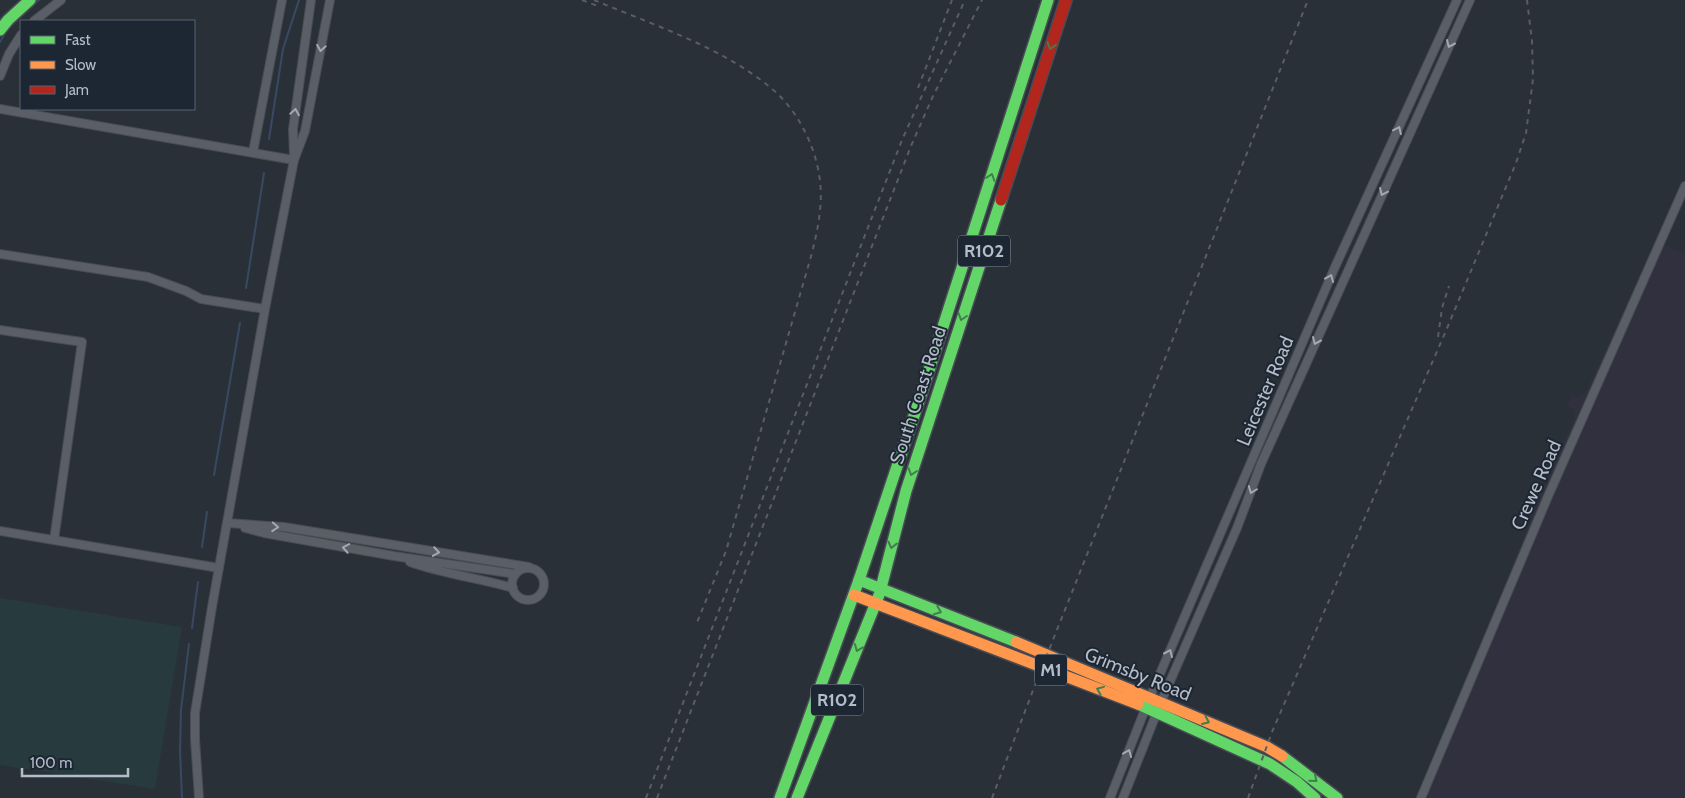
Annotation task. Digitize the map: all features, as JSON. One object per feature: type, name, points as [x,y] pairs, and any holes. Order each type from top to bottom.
[{"type":"main road","points":[[0,30],[30,0]]},
{"type":"main road","name":"South Coast Road","points":[[780,798],[882,513],[1048,0]]},
{"type":"main road","name":"South Coast Road","points":[[797,798],[876,603],[906,491],[1066,0]]},
{"type":"main road","points":[[1014,108],[1029,113]]},
{"type":"main road","points":[[985,198],[1000,202]]},
{"type":"main road","points":[[974,231],[989,235]]},
{"type":"main road","points":[[956,287],[971,292]]},
{"type":"main road","points":[[929,371],[943,378]]},
{"type":"main road","points":[[882,513],[898,518]]},
{"type":"main road","name":"Grimsby Road","points":[[859,580],[1153,705],[1252,754],[1283,772],[1315,798]]},
{"type":"main road","name":"Grimsby Road","points":[[854,595],[1267,746],[1290,761],[1337,798]]},
{"type":"main road","points":[[1283,772],[1290,761]]},
{"type":"street","points":[[35,20],[61,0]]},
{"type":"street","points":[[253,152],[282,0]]},
{"type":"street","points":[[294,160],[292,129],[311,0]]},
{"type":"street","points":[[199,798],[194,739],[195,713],[265,309],[294,160],[305,131],[330,0]]},
{"type":"street","name":"Leicester Road","points":[[1123,798],[1153,705],[1335,267],[1458,0]]},
{"type":"street","name":"Leicester Road","points":[[1110,798],[1237,528],[1266,453],[1470,0]]},
{"type":"street","points":[[0,76],[9,54],[20,37]]},
{"type":"street","points":[[1412,98],[1423,104]]},
{"type":"street","points":[[0,109],[294,160]]},
{"type":"street","name":"Crewe Road","points":[[1421,798],[1545,503],[1685,186]]},
{"type":"street","points":[[0,254],[148,277],[186,291],[201,299],[265,309]]},
{"type":"street","points":[[0,330],[82,342],[54,540]]},
{"type":"street","points":[[227,524],[264,533],[394,556],[515,574]]},
{"type":"street","points":[[227,524],[284,527],[529,567],[539,571],[545,580],[543,591],[540,595],[530,600],[525,600],[516,594],[513,588],[513,579],[515,574],[529,567]]},
{"type":"street","points":[[0,531],[219,568]]},
{"type":"street","points":[[394,556],[432,569],[483,579],[513,588]]},
{"type":"shaded area","points":[[1655,241],[1685,254],[1685,798],[1422,798],[1417,796],[1534,512],[1527,502],[1531,492],[1536,494],[1542,491],[1574,418],[1574,411],[1567,405],[1572,395],[1579,397],[1586,392]]},
{"type":"green space","points":[[0,598],[182,627],[155,789],[0,765]]},
{"type":"waterway","points":[[35,3],[39,0]]},
{"type":"waterway","points":[[269,139],[283,49],[299,0]]},
{"type":"waterway","points":[[0,42],[5,33]]},
{"type":"waterway","points":[[246,288],[264,173]]},
{"type":"waterway","points":[[214,475],[240,323]]},
{"type":"waterway","points":[[202,547],[207,512]]},
{"type":"waterway","points":[[192,628],[198,582]]},
{"type":"waterway","points":[[182,798],[181,710],[189,644]]},
{"type":"railway","points":[[582,0],[600,7]]},
{"type":"railway","points":[[594,0],[686,38],[731,60],[752,73],[781,97],[797,118],[810,142],[818,168],[821,201],[819,220],[810,260],[726,551],[696,625]]},
{"type":"railway","points":[[918,88],[952,0]]},
{"type":"railway","points":[[646,798],[902,140],[965,0]]},
{"type":"railway","points":[[657,798],[911,146],[933,96],[982,0]]},
{"type":"railway","points":[[992,798],[1035,685],[1308,0]]},
{"type":"railway","points":[[1248,798],[1272,732],[1448,326],[1516,163],[1526,133],[1533,79],[1532,41],[1527,0]]},
{"type":"railway","points":[[1438,337],[1442,308],[1449,286]]},
{"type":"traffic: fast","points":[[0,30],[30,0]]},
{"type":"traffic: fast","points":[[859,580],[923,389],[1048,0]]},
{"type":"traffic: fast","points":[[881,588],[906,491],[1001,200]]},
{"type":"traffic: fast","points":[[780,798],[859,580],[1016,642]]},
{"type":"traffic: fast","points":[[797,798],[879,595]]},
{"type":"traffic: fast","points":[[1138,704],[1270,764],[1297,782],[1315,798]]},
{"type":"traffic: fast","points":[[1282,756],[1337,798]]},
{"type":"traffic: slow","points":[[854,595],[1138,704]]},
{"type":"traffic: slow","points":[[1016,642],[1267,747],[1282,756]]},
{"type":"traffic: jam","points":[[1001,200],[1066,0]]}]
